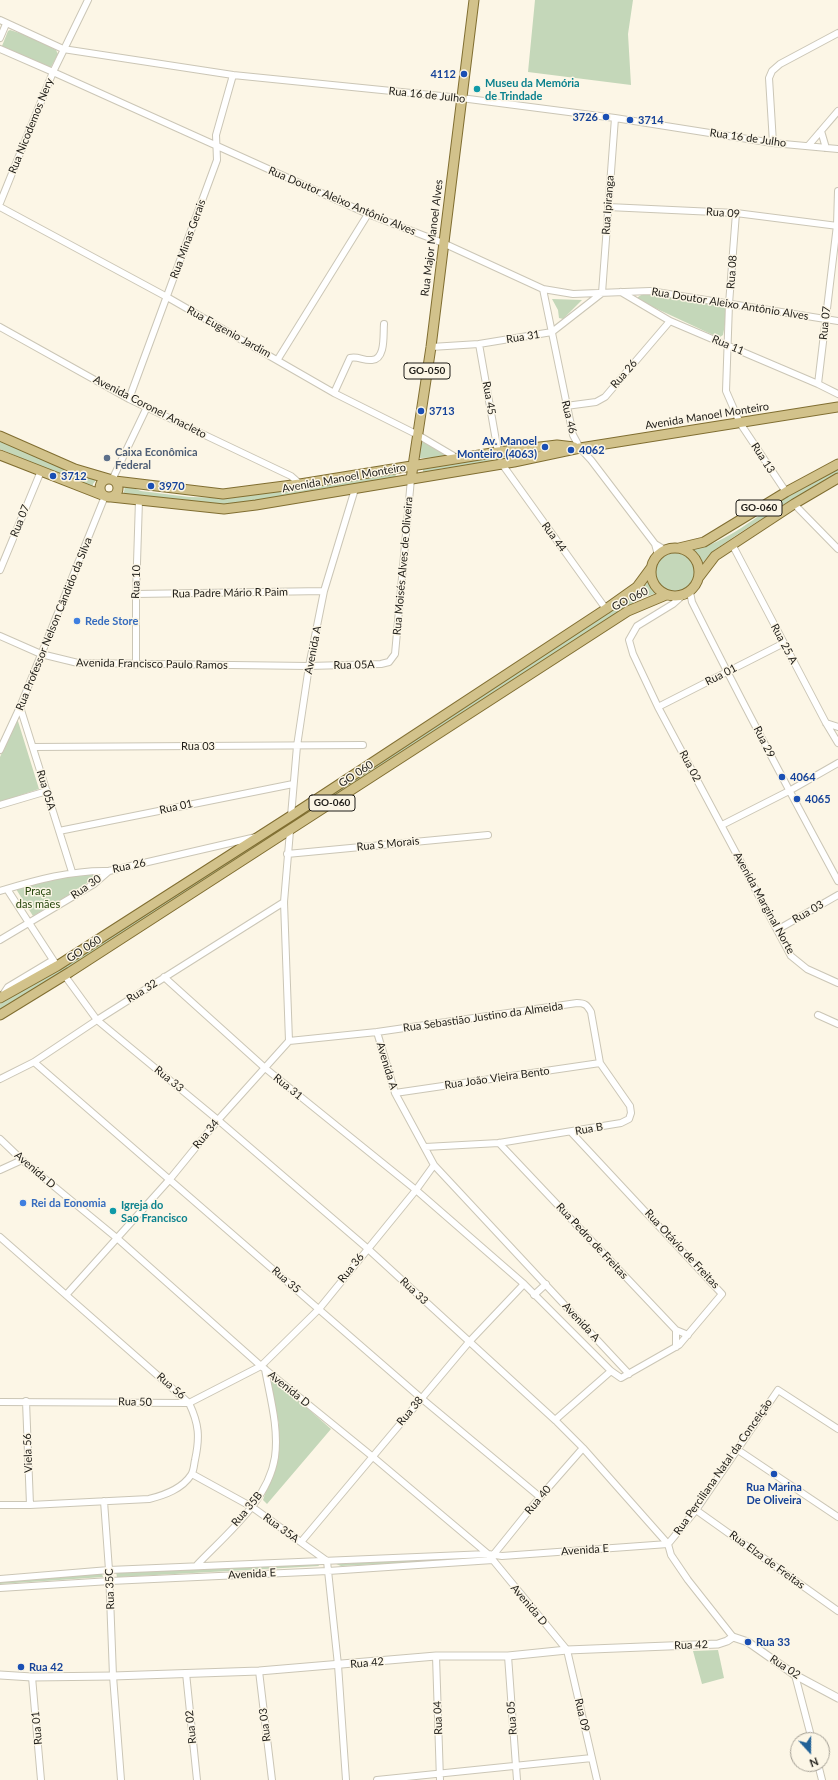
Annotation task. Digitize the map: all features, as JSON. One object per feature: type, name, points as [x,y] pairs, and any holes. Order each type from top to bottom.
[{"type":"main road","name":"Rua Major Manoel Alves","points":[[411,479],[412,464],[418,435],[431,347],[474,0]]},
{"type":"main road","name":"Avenida Manoel Monteiro","points":[[0,455],[106,496],[224,509],[256,506],[514,462],[580,448],[838,406]]},
{"type":"main road","name":"Avenida Manoel Monteiro","points":[[0,436],[75,468],[112,480],[223,494],[300,484],[412,464],[512,450],[557,445],[580,448]]},
{"type":"main road","points":[[512,450],[514,462]]},
{"type":"main road","name":"GO-060","points":[[651,568],[662,553],[704,542],[786,492],[838,464]]},
{"type":"main road","name":"GO-060","points":[[670,598],[685,594],[697,583],[699,577],[715,556],[794,504],[838,478]]},
{"type":"main road","points":[[112,480],[118,490],[106,496],[100,492],[100,485],[102,482],[112,480]]},
{"type":"main road","points":[[679,548],[686,550],[697,561],[700,569],[699,577]]},
{"type":"main road","points":[[651,568],[652,582],[657,589],[670,598]]},
{"type":"main road","name":"GO 060","points":[[1,997],[291,816],[606,610],[637,586],[651,568]]},
{"type":"main road","name":"GO 060","points":[[0,1015],[64,976],[290,831],[628,611],[670,598]]},
{"type":"street","name":"Rua Nicodemos Nery","points":[[0,203],[53,72],[88,0]]},
{"type":"street","name":"Rua 16 de Julho","points":[[0,20],[63,49],[233,76],[461,98],[615,118],[773,143],[838,150]]},
{"type":"street","points":[[0,38],[6,24]]},
{"type":"street","points":[[773,143],[769,78],[772,70],[780,64],[838,33]]},
{"type":"street","name":"Rua Doutor Aleixo Antônio Alves","points":[[0,49],[368,214],[443,243],[543,289],[573,294],[650,291],[838,321]]},
{"type":"street","name":"Rua Minas Gerais","points":[[129,399],[217,160],[218,146],[216,134],[233,76]]},
{"type":"street","points":[[808,146],[838,111]]},
{"type":"street","name":"Rua Ipiranga","points":[[602,293],[615,118]]},
{"type":"street","points":[[821,131],[826,148]]},
{"type":"street","name":"Rua 07","points":[[818,384],[837,226],[838,191]]},
{"type":"street","name":"Rua Eugenio Jardim","points":[[0,207],[167,297],[334,393],[418,435],[457,458]]},
{"type":"street","name":"Rua 09","points":[[608,207],[736,213],[837,226]]},
{"type":"street","name":"Rua 08","points":[[736,213],[729,304],[726,390],[740,423]]},
{"type":"street","points":[[278,360],[368,214]]},
{"type":"street","name":"Rua 46","points":[[543,289],[573,435],[580,448],[591,460],[662,553]]},
{"type":"street","name":"Rua 11","points":[[620,292],[670,321],[818,384],[838,394]]},
{"type":"street","name":"Rua 31","points":[[431,347],[479,344],[552,332],[602,293]]},
{"type":"street","name":"Rua 26","points":[[566,406],[596,402],[605,397],[670,321]]},
{"type":"street","points":[[334,393],[350,358],[355,357],[373,360],[379,357],[382,351],[384,324]]},
{"type":"street","name":"Avenida Coronel Anacleto","points":[[0,327],[129,399],[291,476],[300,484]]},
{"type":"street","name":"Rua 45","points":[[479,344],[498,452]]},
{"type":"street","points":[[112,480],[147,407]]},
{"type":"street","name":"Rua 13","points":[[740,423],[786,492]]},
{"type":"street","name":"Rua 44","points":[[502,464],[606,610]]},
{"type":"street","name":"Rua 07","points":[[0,570],[41,471]]},
{"type":"street","name":"Rua Moisés Alves de Oliveira","points":[[395,654],[411,479]]},
{"type":"street","name":"Avenida A","points":[[291,816],[297,746],[324,591],[355,489]]},
{"type":"street","name":"Rua Professor Nelson Cândido da Silva","points":[[0,750],[20,707],[106,496]]},
{"type":"street","name":"Rua 10","points":[[136,665],[136,594],[139,500]]},
{"type":"street","points":[[794,504],[838,548]]},
{"type":"street","name":"Rua 25 A","points":[[732,544],[838,743]]},
{"type":"street","name":"Rua Padre Mário R Paim","points":[[136,594],[324,591]]},
{"type":"street","name":"Rua 29","points":[[685,594],[692,602],[789,792],[838,880]]},
{"type":"street","name":"Rua 02","points":[[670,598],[638,626],[629,640],[633,654],[658,707],[722,825]]},
{"type":"street","name":"Avenida Francisco Paulo Ramos","points":[[0,636],[41,654],[78,663],[136,665],[310,666]]},
{"type":"street","name":"Rua 01","points":[[658,707],[784,643]]},
{"type":"street","name":"Rua 05A","points":[[310,666],[381,664],[389,662],[395,654]]},
{"type":"street","name":"Rua 05A","points":[[20,707],[72,872]]},
{"type":"street","points":[[826,723],[838,727]]},
{"type":"street","name":"Rua 03","points":[[33,747],[363,745]]},
{"type":"street","points":[[722,825],[789,792],[838,763]]},
{"type":"street","name":"Rua 01","points":[[59,831],[293,784]]},
{"type":"street","points":[[0,805],[47,791]]},
{"type":"street","name":"Avenida Marginal Norte","points":[[722,825],[791,956],[808,969],[838,983]]},
{"type":"street","points":[[290,831],[284,902],[289,1041],[377,1032]]},
{"type":"street","name":"Rua S Morais","points":[[288,854],[488,834]]},
{"type":"street","name":"Rua 26","points":[[0,891],[72,872],[109,870],[257,836]]},
{"type":"street","name":"Rua 30","points":[[0,940],[94,884],[109,870]]},
{"type":"street","points":[[7,889],[55,963]]},
{"type":"street","name":"Rua 03","points":[[777,930],[838,895]]},
{"type":"street","name":"Rua 32","points":[[0,1079],[34,1062],[96,1020],[284,902]]},
{"type":"street","name":"Rua 33","points":[[64,976],[96,1020],[218,1120],[367,1248],[555,1420],[583,1448],[668,1544],[671,1555],[688,1580],[733,1637]]},
{"type":"street","name":"Rua 31","points":[[164,977],[265,1068],[416,1190]]},
{"type":"street","name":"Rua Sebastião Justino da Almeida","points":[[377,1032],[577,1003],[584,1003],[588,1006]]},
{"type":"street","name":"Rua B","points":[[426,1147],[499,1143],[621,1123],[629,1119],[631,1113],[630,1106],[600,1063],[591,1012],[588,1006]]},
{"type":"street","points":[[818,1015],[838,1024]]},
{"type":"street","name":"Avenida A","points":[[377,1032],[394,1093],[426,1147],[434,1165],[629,1374]]},
{"type":"street","name":"Rua 34","points":[[66,1295],[118,1239],[170,1179],[218,1120],[289,1041]]},
{"type":"street","name":"Rua 35","points":[[34,1062],[421,1398],[540,1497]]},
{"type":"street","name":"Rua João Vieira Bento","points":[[394,1093],[600,1063]]},
{"type":"street","name":"Rua Otávio de Freitas","points":[[571,1132],[721,1291],[721,1297],[676,1347],[629,1374]]},
{"type":"street","name":"Avenida D","points":[[0,1139],[22,1160],[118,1239],[263,1368],[373,1457],[491,1556],[567,1650]]},
{"type":"street","name":"Rua Pedro de Freitas","points":[[499,1143],[676,1330],[688,1335]]},
{"type":"street","points":[[0,1170],[22,1160]]},
{"type":"street","name":"Rua 36","points":[[263,1368],[319,1309],[367,1248],[416,1190],[434,1165]]},
{"type":"street","name":"Avenida A","points":[[416,1190],[524,1284],[611,1371]]},
{"type":"street","name":"Rua 56","points":[[0,1237],[189,1403],[199,1429],[198,1445],[192,1474]]},
{"type":"street","name":"Rua 38","points":[[301,1542],[469,1342],[524,1284]]},
{"type":"street","points":[[534,1295],[546,1284]]},
{"type":"street","points":[[676,1330],[676,1347]]},
{"type":"street","name":"Rua 50","points":[[0,1402],[189,1403],[263,1368]]},
{"type":"street","name":"Rua 35B","points":[[196,1566],[252,1507],[264,1489],[274,1458],[274,1419],[263,1368]]},
{"type":"street","points":[[555,1420],[611,1371],[619,1378],[629,1374]]},
{"type":"street","name":"Rua Perciliana Natal da Conceição","points":[[668,1544],[696,1510],[778,1390],[838,1429]]},
{"type":"street","name":"Viela 56","points":[[26,1401],[30,1505]]},
{"type":"street","name":"Rua 40","points":[[491,1556],[583,1448]]},
{"type":"street","points":[[738,1450],[838,1517]]},
{"type":"street","points":[[0,1505],[30,1505],[149,1499],[166,1494],[181,1485],[192,1474]]},
{"type":"street","name":"Rua 35A","points":[[192,1474],[252,1507],[327,1561]]},
{"type":"street","name":"Rua 35C","points":[[104,1501],[110,1581],[113,1676],[121,1780]]},
{"type":"street","name":"Rua Elza de Freitas","points":[[696,1510],[838,1611]]},
{"type":"street","name":"Avenida E","points":[[0,1579],[109,1570],[196,1566],[434,1556],[502,1556],[668,1544]]},
{"type":"street","points":[[434,1556],[435,1564]]},
{"type":"street","name":"Avenida E","points":[[0,1588],[110,1581],[328,1571],[435,1564],[491,1556]]},
{"type":"street","points":[[327,1561],[338,1666],[346,1780]]},
{"type":"street","name":"Rua 02","points":[[733,1637],[748,1642],[795,1674],[838,1698]]},
{"type":"street","name":"Rua 42","points":[[0,1675],[32,1677],[113,1676],[259,1671],[338,1666],[436,1656],[508,1656],[567,1650],[718,1644],[733,1637]]},
{"type":"street","name":"Rua 09","points":[[567,1650],[597,1780]]},
{"type":"street","name":"Rua 04","points":[[436,1656],[440,1777]]},
{"type":"street","name":"Rua 05","points":[[508,1656],[517,1780]]},
{"type":"street","name":"Rua 03","points":[[259,1671],[272,1780]]},
{"type":"street","name":"Rua 02","points":[[186,1673],[197,1780]]},
{"type":"street","points":[[795,1674],[810,1732]]},
{"type":"street","name":"Rua 01","points":[[32,1677],[41,1780]]},
{"type":"street","points":[[377,1780],[440,1777],[592,1758]]},
{"type":"green space","points":[[535,0],[633,0],[628,34],[631,85],[528,72]]},
{"type":"green space","points":[[10,30],[32,37],[56,50],[58,54],[51,67],[47,67],[2,46],[8,31]]},
{"type":"green space","points":[[643,294],[727,303],[728,308],[723,335],[720,337],[713,335],[638,300],[638,297]]},
{"type":"green space","points":[[552,299],[582,300],[563,319],[559,318],[558,310]]},
{"type":"green space","points":[[420,438],[451,457],[420,458],[418,455]]},
{"type":"green space","points":[[0,440],[97,479],[93,484],[92,489],[87,484],[73,480],[0,449]]},
{"type":"green space","points":[[502,454],[505,457],[503,460],[440,469],[423,474],[423,467]]},
{"type":"green space","points":[[838,468],[838,473],[791,500],[712,552],[700,566],[694,555],[687,549],[699,548],[723,539],[786,498]]},
{"type":"green space","points":[[398,472],[394,478],[225,505],[120,497],[124,492],[125,485],[141,491],[189,497],[233,498],[315,483]]},
{"type":"green space","points":[[671,553],[679,553],[686,556],[691,561],[694,572],[691,583],[686,588],[679,591],[671,591],[664,588],[659,583],[656,576],[656,568],[659,561],[664,556]]},
{"type":"green space","points":[[648,582],[650,587],[657,593],[641,598],[633,603],[304,818],[0,1010],[0,1004],[112,936],[635,595]]},
{"type":"green space","points":[[17,718],[39,789],[0,802],[0,757]]},
{"type":"green space","name":"Praça das mães","points":[[101,873],[77,890],[33,916],[16,889],[76,874]]},
{"type":"green space","points":[[272,1377],[331,1429],[267,1504],[263,1500],[277,1459],[279,1424],[268,1381]]},
{"type":"green space","points":[[479,1556],[479,1559],[341,1566],[336,1564]]},
{"type":"green space","points":[[318,1564],[319,1566],[120,1577],[117,1577],[116,1572]]},
{"type":"green space","points":[[102,1574],[103,1577],[0,1584],[0,1581]]},
{"type":"green space","points":[[718,1650],[724,1678],[702,1684],[693,1651]]},
{"type":"place","name":"4112","points":[[464,74]]},
{"type":"place","name":"Museu da Memória de Trindade","points":[[477,89]]},
{"type":"place","name":"3726","points":[[606,117]]},
{"type":"place","name":"3714","points":[[630,120]]},
{"type":"place","name":"3713","points":[[421,411]]},
{"type":"place","name":"Av. Manoel Monteiro (4063)","points":[[545,447]]},
{"type":"place","name":"4062","points":[[571,450]]},
{"type":"place","name":"Caixa Econômica Federal","points":[[107,458]]},
{"type":"place","name":"3712","points":[[53,476]]},
{"type":"place","name":"3970","points":[[151,486]]},
{"type":"place","name":"Rede Store","points":[[77,621]]},
{"type":"place","name":"4064","points":[[782,777]]},
{"type":"place","name":"4065","points":[[797,799]]},
{"type":"place","name":"Rei da Eonomia","points":[[23,1203]]},
{"type":"place","name":"Igreja do Sao Francisco","points":[[113,1211]]},
{"type":"place","name":"Rua Marina De Oliveira","points":[[774,1474]]},
{"type":"place","name":"Rua 33","points":[[748,1642]]},
{"type":"place","name":"Rua 42","points":[[21,1667]]}]
